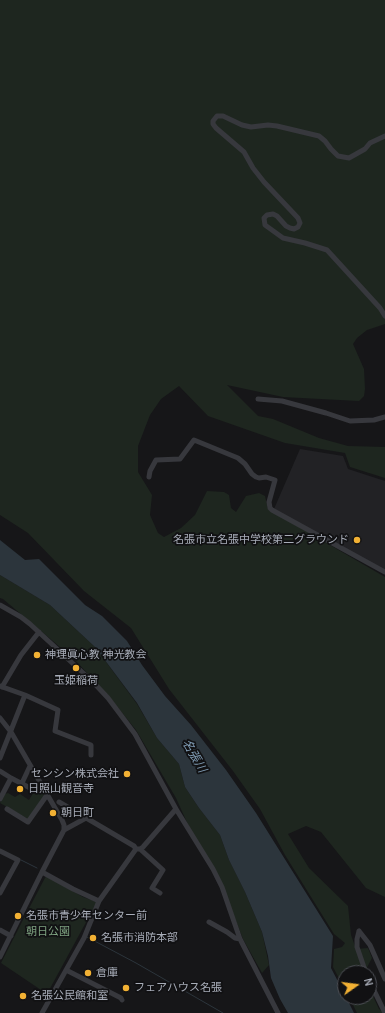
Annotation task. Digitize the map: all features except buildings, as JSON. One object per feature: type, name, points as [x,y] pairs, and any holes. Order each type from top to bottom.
[{"type":"street","points":[[385,136],[370,143],[365,149],[350,158],[338,156],[319,136],[277,126],[242,125],[222,116],[217,116],[213,121],[216,128],[244,152],[253,168],[264,182],[298,218],[300,223],[298,227],[294,229],[290,228],[273,214],[267,215],[264,218],[265,225],[282,238],[327,250],[380,308],[385,316]]},
{"type":"street","points":[[258,398],[282,401],[350,421],[374,420],[385,417]]},
{"type":"street","points":[[149,477],[153,464],[156,460],[180,459],[194,440],[238,458],[256,477],[266,477],[275,480],[269,502],[272,510],[385,572]]},
{"type":"street","points":[[0,605],[21,617],[94,682],[139,739],[176,809],[222,887],[240,940],[278,1013]]},
{"type":"street","points":[[39,632],[21,655],[1,686],[58,710],[55,731],[91,745],[91,755]]},
{"type":"street","points":[[0,758],[25,696]]},
{"type":"street","points":[[0,718],[11,732],[64,825],[64,830],[0,956]]},
{"type":"street","points":[[22,784],[30,766]]},
{"type":"street","points":[[0,771],[32,789],[41,786]]},
{"type":"street","points":[[0,799],[11,778]]},
{"type":"street","points":[[7,809],[28,822],[47,795]]},
{"type":"street","points":[[59,802],[134,846],[165,869],[152,888],[160,893]]},
{"type":"street","points":[[42,1013],[85,936],[98,900],[138,849],[147,844],[176,809]]},
{"type":"street","points":[[64,830],[86,818]]},
{"type":"street","points":[[0,851],[18,860],[0,893]]},
{"type":"street","points":[[42,872],[73,889],[98,900]]},
{"type":"street","points":[[209,922],[240,940]]},
{"type":"street","points":[[0,930],[11,936]]},
{"type":"street","points":[[363,965],[357,947],[359,931],[370,946],[385,979]]},
{"type":"street","points":[[66,970],[121,998],[122,1000]]},
{"type":"street","points":[[377,996],[385,1013]]},
{"type":"shaded area","name":"名張市立名張中学校第二グラウンド","points":[[300,449],[343,456],[348,469],[385,481],[385,572],[274,509]]},
{"type":"green space","points":[[0,0],[385,0],[385,324],[367,330],[357,338],[353,344],[364,369],[364,396],[359,401],[283,397],[227,385],[258,416],[273,419],[319,438],[348,446],[385,447],[385,478],[350,467],[345,453],[285,443],[208,416],[179,386],[161,399],[150,415],[138,446],[138,472],[152,495],[150,515],[158,533],[164,537],[181,528],[195,515],[207,491],[224,492],[229,495],[231,508],[236,512],[246,496],[259,493],[265,496],[268,509],[385,577],[385,897],[366,888],[321,832],[306,826],[288,834],[309,868],[348,906],[351,935],[356,949],[368,948],[372,958],[368,965],[337,965],[337,975],[333,967],[334,949],[342,947],[345,943],[334,934],[285,855],[260,809],[233,771],[169,689],[131,628],[84,591],[28,533],[0,515]]},
{"type":"green space","points":[[0,575],[50,605],[95,647],[137,704],[157,738],[179,764],[185,787],[220,835],[229,860],[245,892],[262,932],[269,965],[262,973],[243,939],[223,887],[190,829],[176,798],[136,730],[107,694],[73,658],[0,598]]},
{"type":"green space","points":[[42,788],[45,795],[28,819],[0,803],[5,794],[8,793],[15,797],[20,794],[29,800],[35,790]]},
{"type":"green space","name":"朝日公園","points":[[46,876],[83,897],[97,902],[47,994],[1,963]]},
{"type":"green space","points":[[353,1005],[377,1005],[379,1009],[384,1013],[357,1013]]},
{"type":"water","name":"名張川","points":[[0,540],[25,560],[39,559],[85,605],[102,616],[127,641],[142,665],[165,696],[191,725],[226,770],[256,813],[333,936],[331,968],[337,980],[337,1005],[350,1005],[354,1013],[288,1013],[271,978],[268,956],[262,932],[245,892],[229,860],[220,835],[185,787],[179,764],[157,738],[137,703],[95,647],[50,605],[0,575]]},
{"type":"waterway","points":[[21,860],[37,868]]},
{"type":"waterway","points":[[87,937],[136,963],[223,1013]]},
{"type":"place","name":"名張市立名張中学校第二グラウンド","points":[[357,540]]},
{"type":"place","name":"神理眞心教 神光教会","points":[[37,655]]},
{"type":"place","name":"玉姫稲荷","points":[[76,668]]},
{"type":"place","name":"センシン株式会社","points":[[127,774]]},
{"type":"place","name":"日照山観音寺","points":[[20,789]]},
{"type":"place","name":"朝日町","points":[[53,813]]},
{"type":"place","name":"名張市青少年センター前","points":[[18,916]]},
{"type":"place","name":"名張市消防本部","points":[[93,938]]},
{"type":"place","name":"倉庫","points":[[88,973]]},
{"type":"place","name":"フェアハウス名張","points":[[126,988]]},
{"type":"place","name":"名張公民館和室","points":[[23,996]]}]
